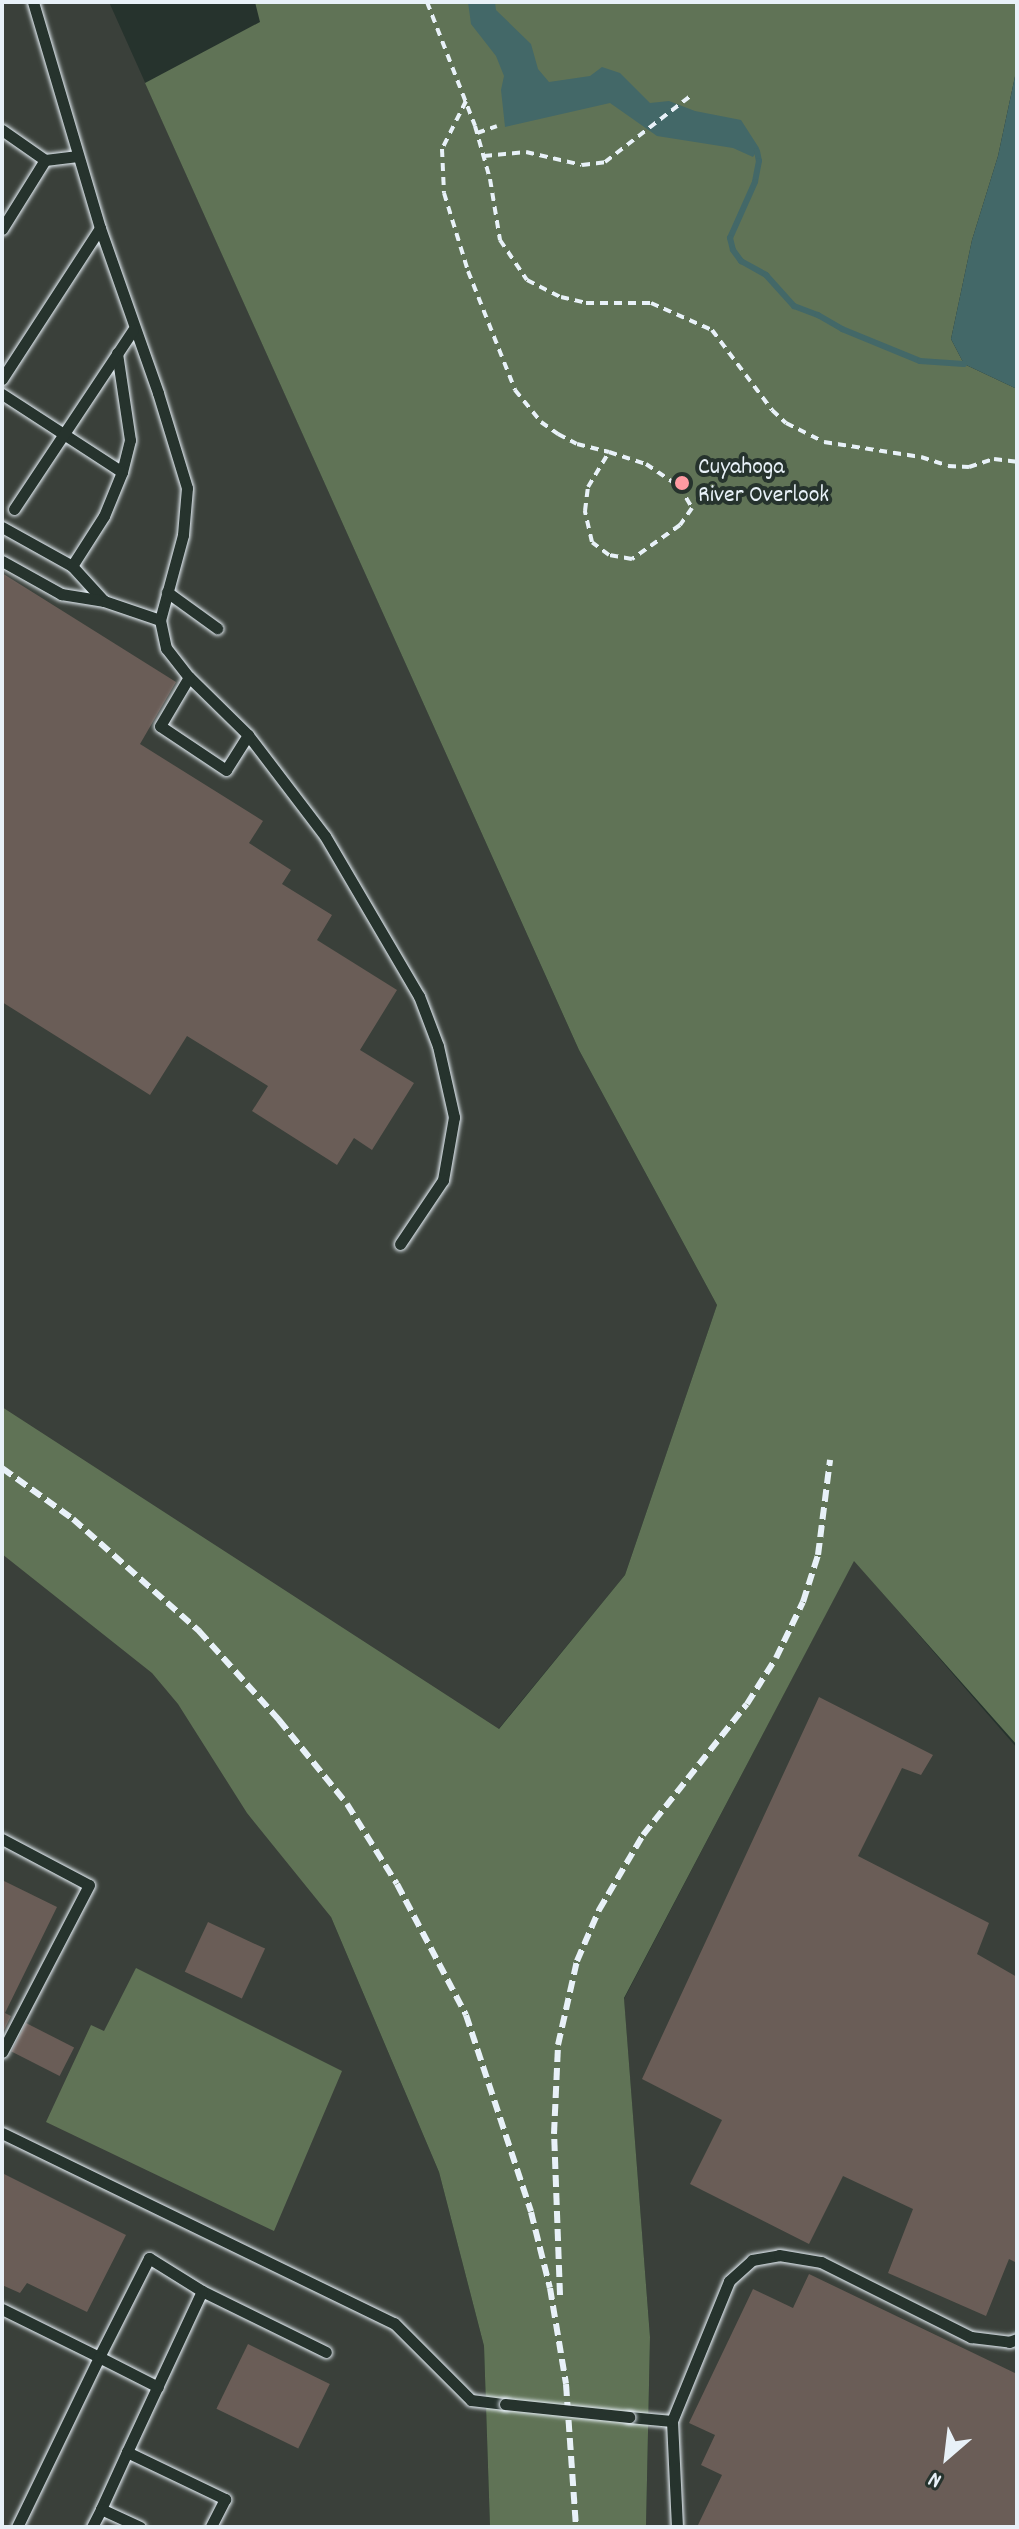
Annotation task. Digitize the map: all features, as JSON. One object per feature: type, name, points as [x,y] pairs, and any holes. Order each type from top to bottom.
[{"type":"lane","points":[[33,2],[100,228],[133,330],[158,393],[187,488],[183,535],[160,620],[166,648],[189,677],[248,735],[325,836],[419,996],[438,1046],[454,1117],[443,1180],[400,1244]]},
{"type":"lane","points":[[2,130],[45,160],[78,156]]},
{"type":"lane","points":[[2,229],[45,160]]},
{"type":"lane","points":[[2,379],[100,228]]},
{"type":"lane","points":[[14,509],[133,330]]},
{"type":"lane","points":[[72,566],[104,516],[122,472],[130,440],[117,353]]},
{"type":"lane","points":[[2,394],[122,472]]},
{"type":"lane","points":[[2,527],[72,566],[104,601]]},
{"type":"lane","points":[[2,561],[61,594],[104,601],[160,620]]},
{"type":"lane","points":[[167,592],[217,628]]},
{"type":"lane","points":[[189,677],[160,726],[226,770],[248,735]]},
{"type":"lane","points":[[2,1839],[89,1885],[2,2052]]},
{"type":"lane","points":[[2,2133],[394,2323],[471,2400],[672,2421]]},
{"type":"lane","points":[[677,2527],[672,2421],[729,2281],[752,2260],[779,2255],[821,2262],[971,2337],[1009,2342],[1017,2339]]},
{"type":"lane","points":[[17,2527],[149,2258],[202,2291],[326,2352]]},
{"type":"lane","points":[[92,2527],[202,2291]]},
{"type":"lane","points":[[2,2309],[158,2387]]},
{"type":"lane","points":[[127,2452],[225,2499],[211,2527]]},
{"type":"lane","points":[[101,2509],[140,2527]]},
{"type":"path","points":[[427,2],[477,133],[500,240],[527,280],[561,297],[586,303],[651,303],[712,330],[772,410],[786,423],[824,442],[921,457],[948,466],[969,467],[994,459],[1017,462]]},
{"type":"path","points":[[484,156],[526,152],[582,165],[605,162],[693,94]]},
{"type":"path","points":[[466,101],[448,131],[441,170],[455,232],[504,367],[526,406],[541,422],[577,444],[609,452],[646,464],[679,486],[692,508],[680,525],[632,559],[609,555],[592,542],[585,511],[588,487],[609,452]]},
{"type":"path","points":[[477,133],[497,126]]},
{"type":"shaded area","points":[[2,2],[109,2],[579,1050],[717,1305],[625,1575],[459,1777],[331,1917],[439,2172],[484,2346],[490,2527],[2,2527]]},
{"type":"shaded area","points":[[854,1560],[1017,1748],[1017,2527],[646,2527],[650,2337],[624,1999]]},
{"type":"green space","points":[[255,2],[1017,2],[1017,67],[998,156],[972,240],[951,339],[964,364],[1017,389],[1017,1745],[854,1561],[624,1998],[650,2337],[646,2527],[490,2527],[484,2346],[439,2172],[331,1917],[247,1813],[178,1704],[152,1673],[2,1554],[2,1407],[499,1729],[625,1575],[717,1305],[579,1050],[145,83],[260,22]]},
{"type":"green space","points":[[136,1968],[342,2071],[274,2231],[46,2122],[91,2025],[104,2031]]},
{"type":"water","points":[[468,2],[495,2],[496,10],[531,44],[538,69],[549,82],[590,76],[602,67],[620,73],[650,103],[669,101],[695,111],[741,120],[759,148],[753,157],[733,148],[657,136],[610,103],[505,127],[501,90],[504,76],[496,56],[471,24]]},
{"type":"water","points":[[1017,67],[1017,389],[964,364],[951,339],[972,240],[998,156]]},
{"type":"building","points":[[2,573],[176,682],[140,744],[263,821],[249,843],[291,870],[282,884],[332,915],[317,940],[397,990],[360,1050],[414,1083],[372,1150],[354,1138],[337,1165],[252,1111],[268,1086],[187,1036],[150,1095],[2,1002]]},
{"type":"building","points":[[819,1697],[933,1755],[921,1775],[902,1768],[858,1856],[989,1923],[977,1954],[1017,1977],[1017,2263],[1009,2259],[986,2316],[888,2273],[913,2209],[843,2176],[809,2244],[690,2184],[722,2120],[642,2079]]},
{"type":"building","points":[[2,1880],[57,1907],[5,2013],[11,2016],[2,2034]]},
{"type":"building","points":[[208,1922],[265,1949],[242,1998],[185,1972]]},
{"type":"building","points":[[26,2023],[74,2048],[60,2076],[11,2052]]},
{"type":"building","points":[[2,2173],[126,2235],[87,2312],[27,2283],[20,2293],[2,2285]]},
{"type":"building","points":[[809,2274],[1017,2374],[1017,2527],[697,2527],[722,2475],[701,2465],[715,2435],[689,2423],[753,2289],[793,2308]]},
{"type":"building","points":[[248,2344],[330,2384],[298,2449],[216,2409]]},
{"type":"waterway","points":[[757,151],[759,161],[755,182],[730,238],[733,250],[741,261],[766,275],[794,306],[842,329],[920,361],[964,364]]},
{"type":"railway","points":[[560,2295],[554,2134],[558,2045],[577,1961],[599,1910],[643,1835],[747,1704],[776,1658],[803,1602],[818,1555],[830,1460]]},
{"type":"railway","points":[[2,1468],[73,1519],[199,1631],[279,1720],[347,1804],[397,1884],[466,2015],[531,2212],[550,2288],[566,2384],[576,2527]]},
{"type":"place","name":"Cuyahoga River Overlook","points":[[682,483]]}]
